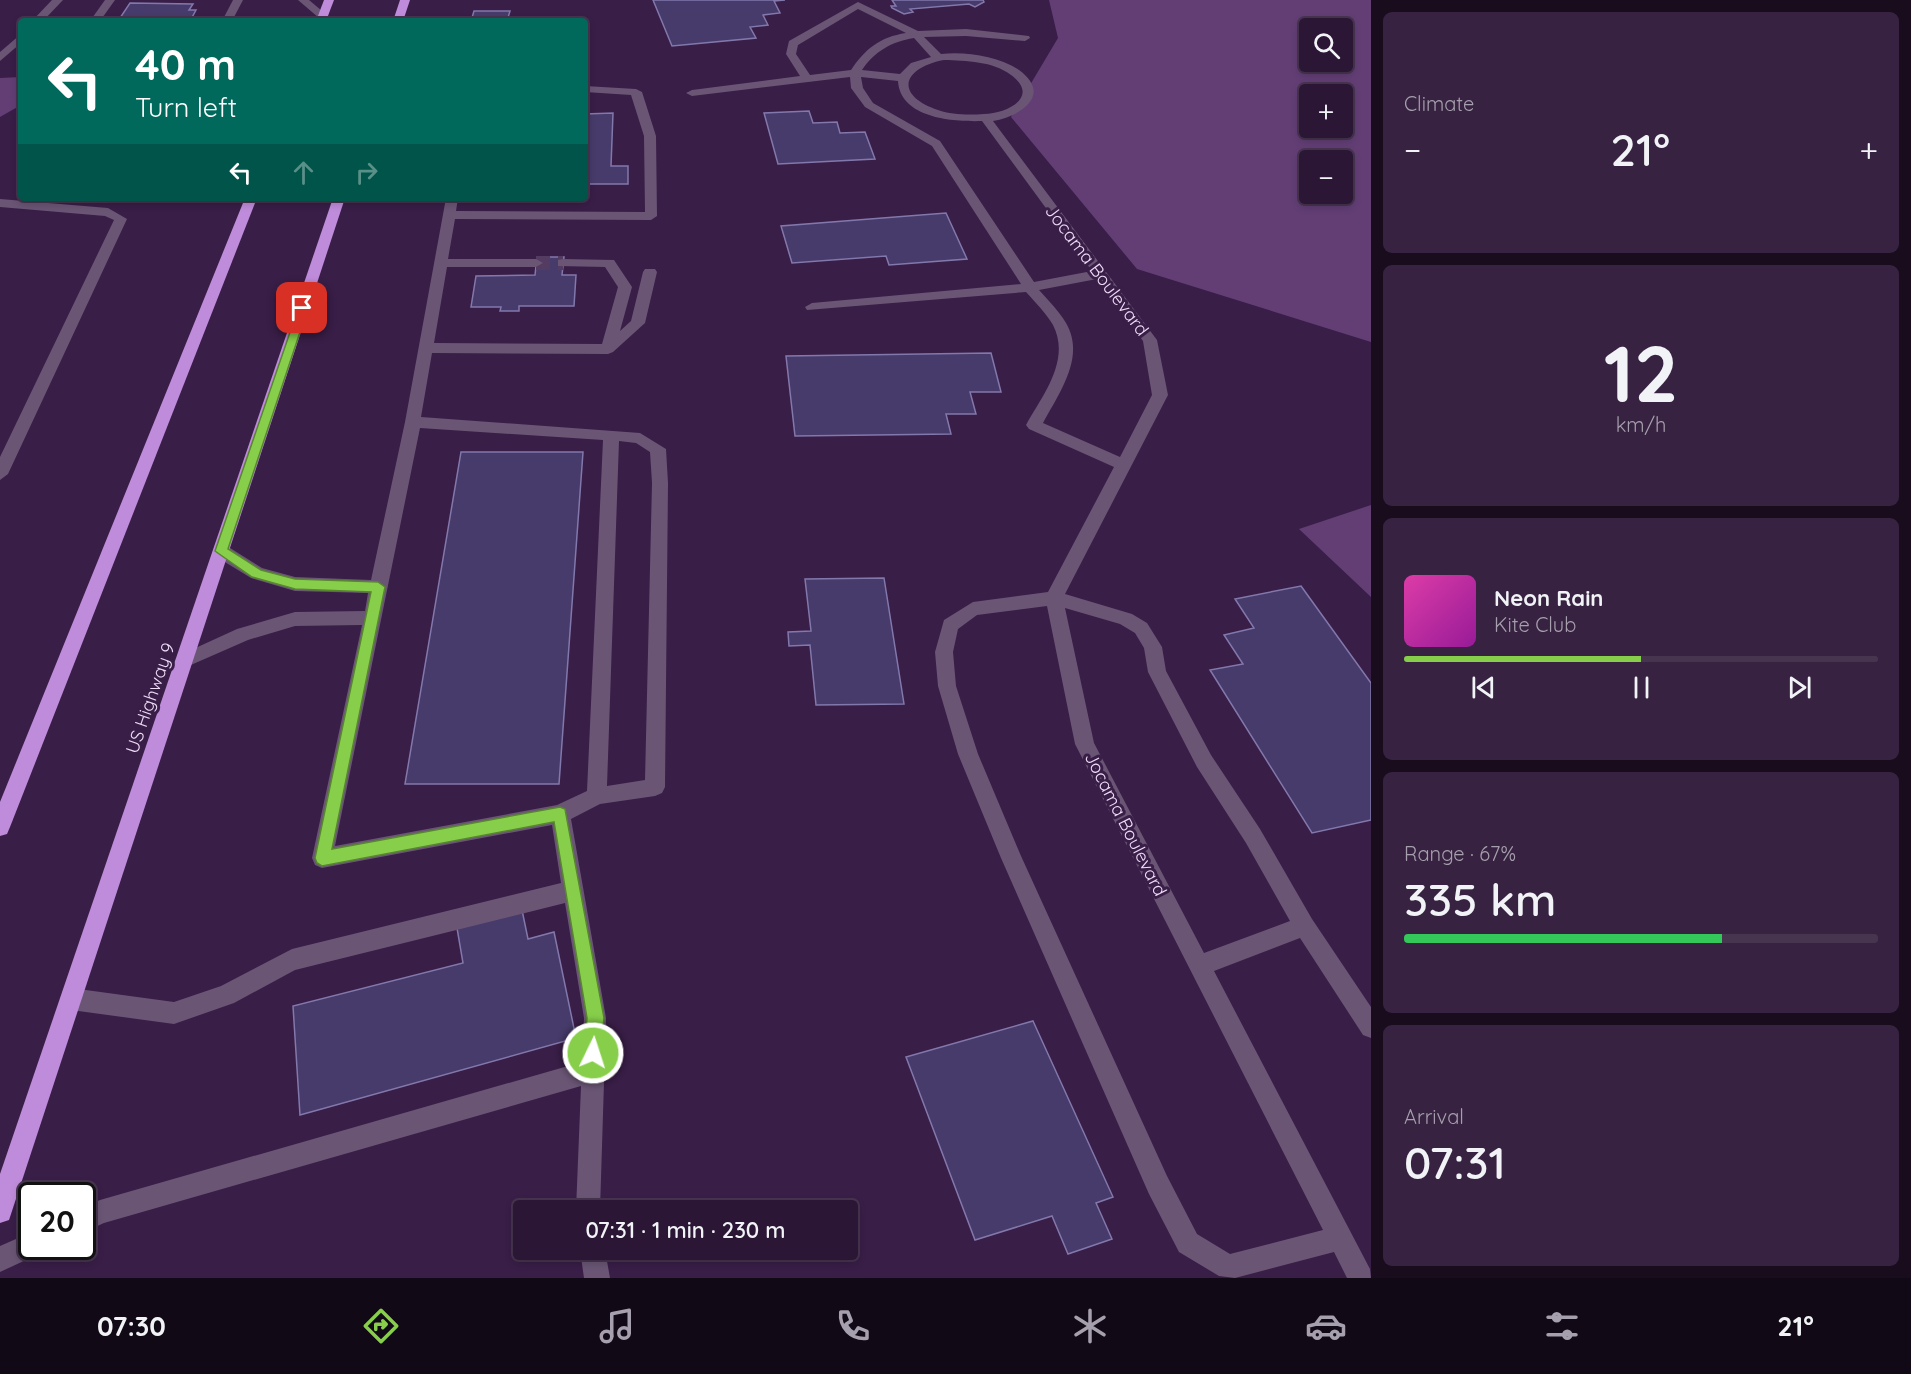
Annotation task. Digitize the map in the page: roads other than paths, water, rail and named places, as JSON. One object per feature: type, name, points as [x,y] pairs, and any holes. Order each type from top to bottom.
[{"type":"highway","points":[[322,18],[329,0]]},
{"type":"highway","points":[[399,18],[405,0]]},
{"type":"highway","points":[[0,827],[250,201]]},
{"type":"highway","name":"US Highway 9","points":[[0,1211],[338,201]]},
{"type":"street","points":[[41,18],[58,0]]},
{"type":"street","points":[[98,18],[110,0]]},
{"type":"street","points":[[229,18],[238,0]]},
{"type":"street","points":[[303,0],[322,18]]},
{"type":"street","points":[[807,79],[791,54],[793,43],[855,2],[916,34],[938,58]]},
{"type":"street","points":[[1024,38],[955,31],[916,34],[886,43],[868,53],[855,73],[857,88],[869,105],[936,144],[1030,287],[1059,325],[1066,355],[1059,380],[1034,425],[1124,465]]},
{"type":"street","points":[[0,58],[18,41]]},
{"type":"street","points":[[938,58],[982,59],[1013,72],[1023,81],[1027,94],[1023,104],[1013,111],[986,119],[966,119],[928,111],[914,103],[905,93],[902,83],[914,66],[938,58]]},
{"type":"street","points":[[692,93],[855,73],[904,78]]},
{"type":"street","points":[[413,422],[640,438],[658,450],[660,483],[655,787],[597,796],[560,814],[322,858],[413,422],[450,207],[651,216],[650,136],[636,92],[588,89]]},
{"type":"street","name":"Jocama Boulevard","points":[[986,119],[1150,340],[1160,395],[1054,598],[1085,744],[1361,1278]]},
{"type":"street","points":[[0,203],[108,212],[121,219],[0,474]]},
{"type":"street","points":[[440,263],[536,263]]},
{"type":"street","points":[[563,263],[609,263],[625,287],[608,349]]},
{"type":"street","points":[[425,348],[608,349],[638,323],[650,272]]},
{"type":"street","points":[[812,307],[1030,287],[1101,274]]},
{"type":"street","points":[[597,796],[611,435]]},
{"type":"street","points":[[221,551],[256,573],[295,584],[378,587]]},
{"type":"street","points":[[1340,1238],[1228,1267],[1188,1243],[1158,1185],[1011,858],[968,754],[947,686],[945,652],[950,625],[973,609],[1054,598],[1126,619],[1140,628],[1153,647],[1157,672],[1204,761],[1253,836],[1304,926],[1371,1027]]},
{"type":"street","points":[[184,661],[243,634],[295,619],[372,618]]},
{"type":"street","points":[[560,814],[571,891],[595,1018],[591,1071],[588,1200]]},
{"type":"street","points":[[71,999],[174,1013],[226,995],[292,960],[571,891]]},
{"type":"street","points":[[1200,965],[1304,926]]},
{"type":"street","points":[[96,1214],[591,1071]]},
{"type":"street","points":[[0,1259],[18,1251]]},
{"type":"street","points":[[594,1260],[597,1278]]},
{"type":"tunnel","points":[[536,263],[563,263]]}]
